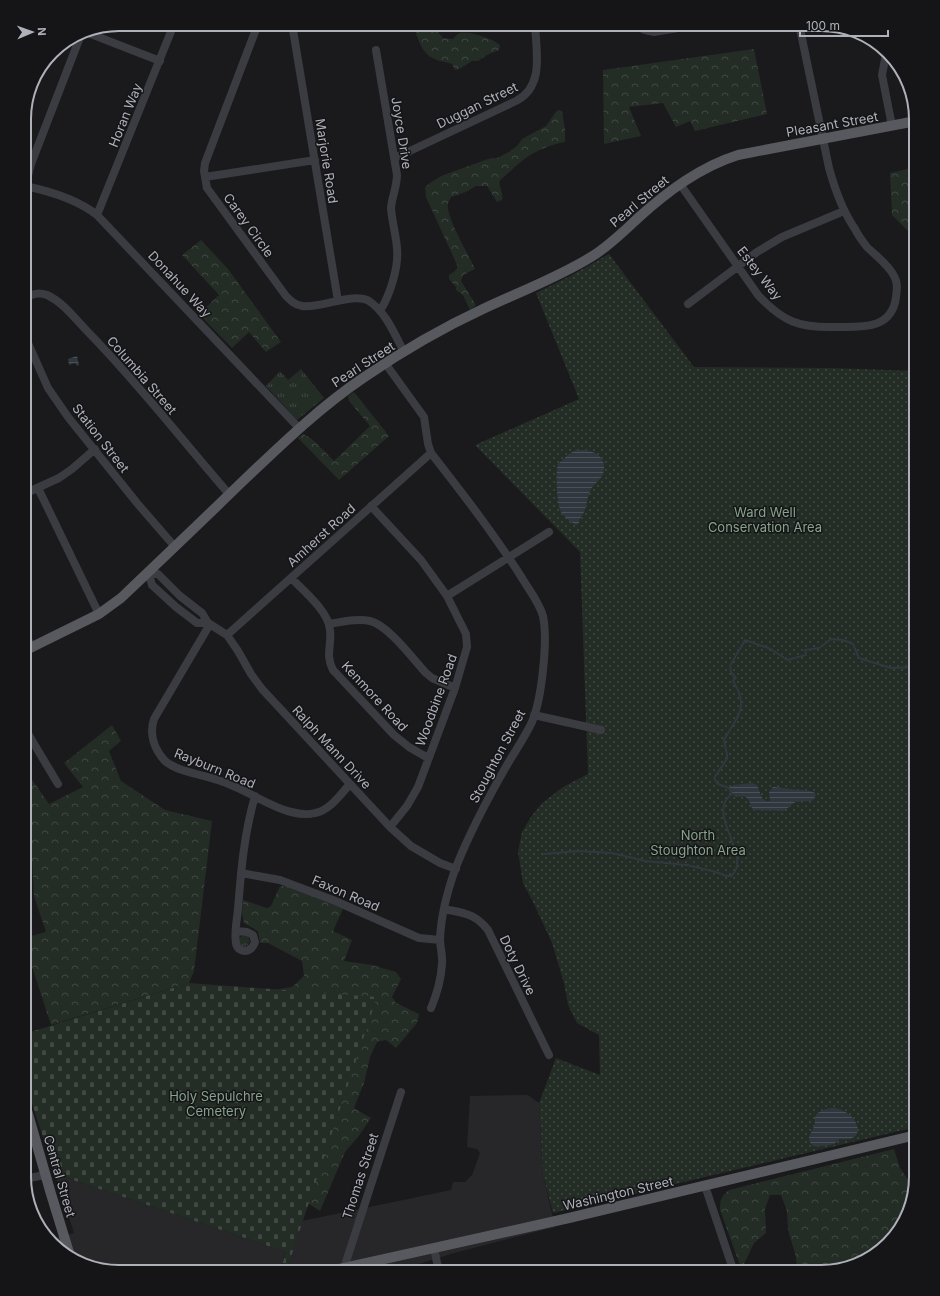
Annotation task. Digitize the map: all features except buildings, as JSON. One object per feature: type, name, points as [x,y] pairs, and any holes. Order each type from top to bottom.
[{"type":"main road","name":"Pleasant Street","points":[[752,152],[909,122]]},
{"type":"main road","name":"Pearl Street","points":[[31,648],[99,614],[121,598],[299,428],[334,398],[404,352],[481,310],[539,284],[592,256],[604,248],[640,216],[680,184],[705,168],[721,160],[752,152]]},
{"type":"main road","name":"Central Street","points":[[31,1125],[69,1249]]},
{"type":"main road","name":"Washington Street","points":[[358,1265],[575,1217],[909,1137]]},
{"type":"street","name":"Horan Way","points":[[98,215],[171,31]]},
{"type":"street","name":"Carey Circle","points":[[255,31],[205,163],[207,188],[286,296],[294,303],[302,306],[356,298],[363,299],[380,311],[404,352]]},
{"type":"street","name":"Marjorie Road","points":[[293,31],[338,301]]},
{"type":"street","name":"Duggan Street","points":[[394,158],[516,101],[528,93],[533,84],[536,69],[535,31]]},
{"type":"street","points":[[647,31],[660,31]]},
{"type":"street","name":"Estey Way","points":[[680,184],[758,294],[769,307],[782,317],[796,324],[816,327],[864,327],[876,325],[886,318],[896,299],[897,285],[894,276],[867,246],[844,212],[835,191],[800,31]]},
{"type":"street","points":[[94,35],[160,61]]},
{"type":"street","points":[[31,164],[79,40]]},
{"type":"street","name":"Joyce Drive","points":[[376,50],[397,181],[392,201],[397,260],[387,297],[380,311]]},
{"type":"street","points":[[885,59],[882,75],[892,126]]},
{"type":"street","points":[[205,177],[315,160]]},
{"type":"street","name":"Donahue Way","points":[[31,190],[46,191],[82,205],[98,215],[299,428]]},
{"type":"street","points":[[688,304],[758,252],[782,237],[844,212]]},
{"type":"street","name":"Columbia Street","points":[[31,296],[44,294],[52,298],[66,310],[116,361],[229,494]]},
{"type":"street","name":"Station Street","points":[[31,350],[48,388],[68,417],[137,503],[175,547]]},
{"type":"street","name":"Stoughton Street","points":[[386,363],[424,417],[428,444],[431,453],[478,512],[539,605],[542,615],[544,639],[541,687],[534,715],[524,737],[482,810],[466,842],[444,909],[440,940],[442,963],[438,991],[431,1008]]},
{"type":"street","points":[[31,491],[59,478],[95,449]]},
{"type":"street","name":"Amherst Road","points":[[227,635],[431,453]]},
{"type":"street","points":[[38,488],[99,614]]},
{"type":"street","name":"Woodbine Road","points":[[371,506],[421,560],[447,596],[466,634],[467,647],[455,688],[418,787],[407,806],[390,827]]},
{"type":"street","points":[[447,596],[549,532]]},
{"type":"street","name":"Ralph Mann Drive","points":[[209,624],[197,623],[176,607],[152,585],[148,572],[158,574],[180,596],[202,613],[209,624],[227,635],[262,690],[390,827],[411,846],[440,863],[456,870]]},
{"type":"street","points":[[291,578],[324,614],[329,624],[363,620],[379,624],[426,673],[432,678],[455,688]]},
{"type":"street","name":"Rayburn Road","points":[[209,624],[152,725],[152,737],[162,756],[172,766],[222,781],[278,807],[301,814],[315,813],[324,810],[350,784]]},
{"type":"street","name":"Kenmore Road","points":[[329,624],[329,660],[334,670],[398,739],[428,758]]},
{"type":"street","points":[[534,715],[601,730]]},
{"type":"street","points":[[31,739],[58,784]]},
{"type":"street","points":[[236,931],[245,834],[255,796]]},
{"type":"street","name":"Faxon Road","points":[[241,873],[280,880],[334,900],[419,938],[440,940]]},
{"type":"street","name":"Doty Drive","points":[[444,909],[473,915],[488,930],[549,1055]]},
{"type":"street","name":"Thomas Street","points":[[345,1265],[401,1092]]},
{"type":"street","points":[[31,1178],[45,1175]]},
{"type":"street","points":[[705,1186],[732,1265]]},
{"type":"street","points":[[434,1248],[437,1265]]},
{"type":"shaded area","points":[[77,356],[79,365],[77,366],[75,363],[69,365],[68,359]]},
{"type":"shaded area","points":[[576,450],[597,454],[601,457],[604,467],[602,476],[590,491],[584,512],[579,523],[576,525],[566,518],[561,512],[558,503],[557,468],[558,464]]},
{"type":"shaded area","points":[[752,783],[757,785],[761,796],[767,801],[770,801],[769,792],[773,787],[810,791],[816,795],[812,801],[795,802],[784,811],[753,810],[747,798],[741,796],[736,797],[729,791],[729,788],[734,785]]},
{"type":"shaded area","points":[[528,1095],[539,1103],[543,1175],[555,1227],[454,1253],[416,1265],[288,1265],[302,1221],[451,1190],[453,1182],[465,1182],[472,1175],[480,1153],[477,1149],[467,1147],[470,1096]]},
{"type":"shaded area","points":[[834,1108],[842,1110],[854,1120],[858,1132],[855,1136],[849,1139],[840,1139],[834,1144],[813,1146],[809,1140],[809,1136],[815,1124],[816,1116],[823,1110]]},
{"type":"shaded area","points":[[55,1174],[286,1252],[282,1265],[113,1265],[80,1256],[65,1247],[56,1238],[74,1233]]},
{"type":"green space","points":[[415,31],[437,31],[443,38],[453,39],[457,34],[462,33],[480,35],[500,45],[499,50],[478,61],[472,61],[455,70],[452,64],[431,57],[423,50]]},
{"type":"green space","points":[[754,49],[767,114],[695,131],[690,121],[676,127],[663,103],[629,107],[641,136],[604,144],[603,70]]},
{"type":"green space","points":[[558,110],[562,111],[565,129],[565,142],[537,151],[519,163],[500,180],[502,200],[497,202],[487,186],[476,186],[466,192],[451,197],[448,203],[450,217],[475,269],[463,275],[461,281],[476,305],[470,310],[463,295],[456,290],[456,287],[449,279],[449,275],[458,267],[426,197],[425,187],[441,176],[488,159],[497,158],[509,152],[517,146],[522,139],[546,126]]},
{"type":"green space","points":[[909,169],[909,232],[892,215],[890,173]]},
{"type":"green space","points":[[201,240],[228,269],[281,342],[266,352],[249,332],[232,348],[199,314],[219,295],[182,255]]},
{"type":"green space","name":"Ward Well Conservation Area","points":[[609,254],[694,367],[830,368],[909,371],[909,1129],[553,1213],[543,1175],[539,1103],[556,1058],[600,1075],[599,1035],[577,1023],[568,1005],[564,983],[552,943],[523,883],[518,852],[522,832],[541,804],[563,787],[588,774],[580,552],[475,445],[579,399],[536,293]]},
{"type":"green space","points":[[301,369],[324,398],[297,420],[266,386],[280,371],[288,380]]},
{"type":"green space","points":[[354,392],[389,436],[339,480],[298,438],[303,434],[312,439],[334,461],[370,426],[349,401],[348,396]]},
{"type":"green space","points":[[112,725],[121,741],[109,751],[121,781],[165,810],[212,821],[194,971],[189,983],[51,1025],[31,964],[31,936],[46,932],[34,896],[31,838],[31,778],[49,804],[83,787],[64,763]]},
{"type":"green space","points":[[280,886],[286,886],[326,900],[343,909],[333,931],[352,940],[344,961],[372,965],[396,972],[401,979],[392,997],[396,1003],[419,1014],[417,1023],[396,1048],[386,1040],[377,1042],[370,1057],[364,1083],[354,1108],[371,1118],[358,1137],[345,1152],[320,1211],[292,1193],[267,991],[292,987],[304,976],[302,961],[268,943],[260,943],[258,931],[244,923],[242,913],[243,900],[267,908],[271,906]]},
{"type":"green space","points":[[242,936],[246,936],[248,937],[248,945],[242,946],[239,943],[239,939]]},
{"type":"green space","name":"Holy Sepulchre Cemetery","points":[[189,983],[377,997],[288,1265],[282,1265],[286,1252],[55,1174],[31,1100],[31,1032]]},
{"type":"green space","points":[[894,1149],[900,1168],[909,1181],[906,1200],[897,1221],[891,1231],[875,1247],[844,1262],[821,1265],[797,1265],[796,1257],[788,1230],[787,1211],[781,1195],[770,1195],[765,1209],[766,1233],[754,1243],[743,1265],[740,1265],[720,1210],[722,1198],[729,1190]]},
{"type":"waterway","points":[[544,854],[577,851],[612,853],[645,861],[687,865],[726,876],[731,876],[736,868],[737,858],[725,823],[723,812],[725,802],[732,794],[729,788],[718,784],[714,778],[727,759],[724,740],[741,708],[740,694],[733,681],[736,678],[731,672],[730,666],[745,640],[771,649],[787,660],[806,655],[805,650],[819,648],[831,639],[843,640],[853,644],[859,658],[891,668],[909,667]]},
{"type":"park label","name":"North Stoughton Area","points":[[698,842]]}]
